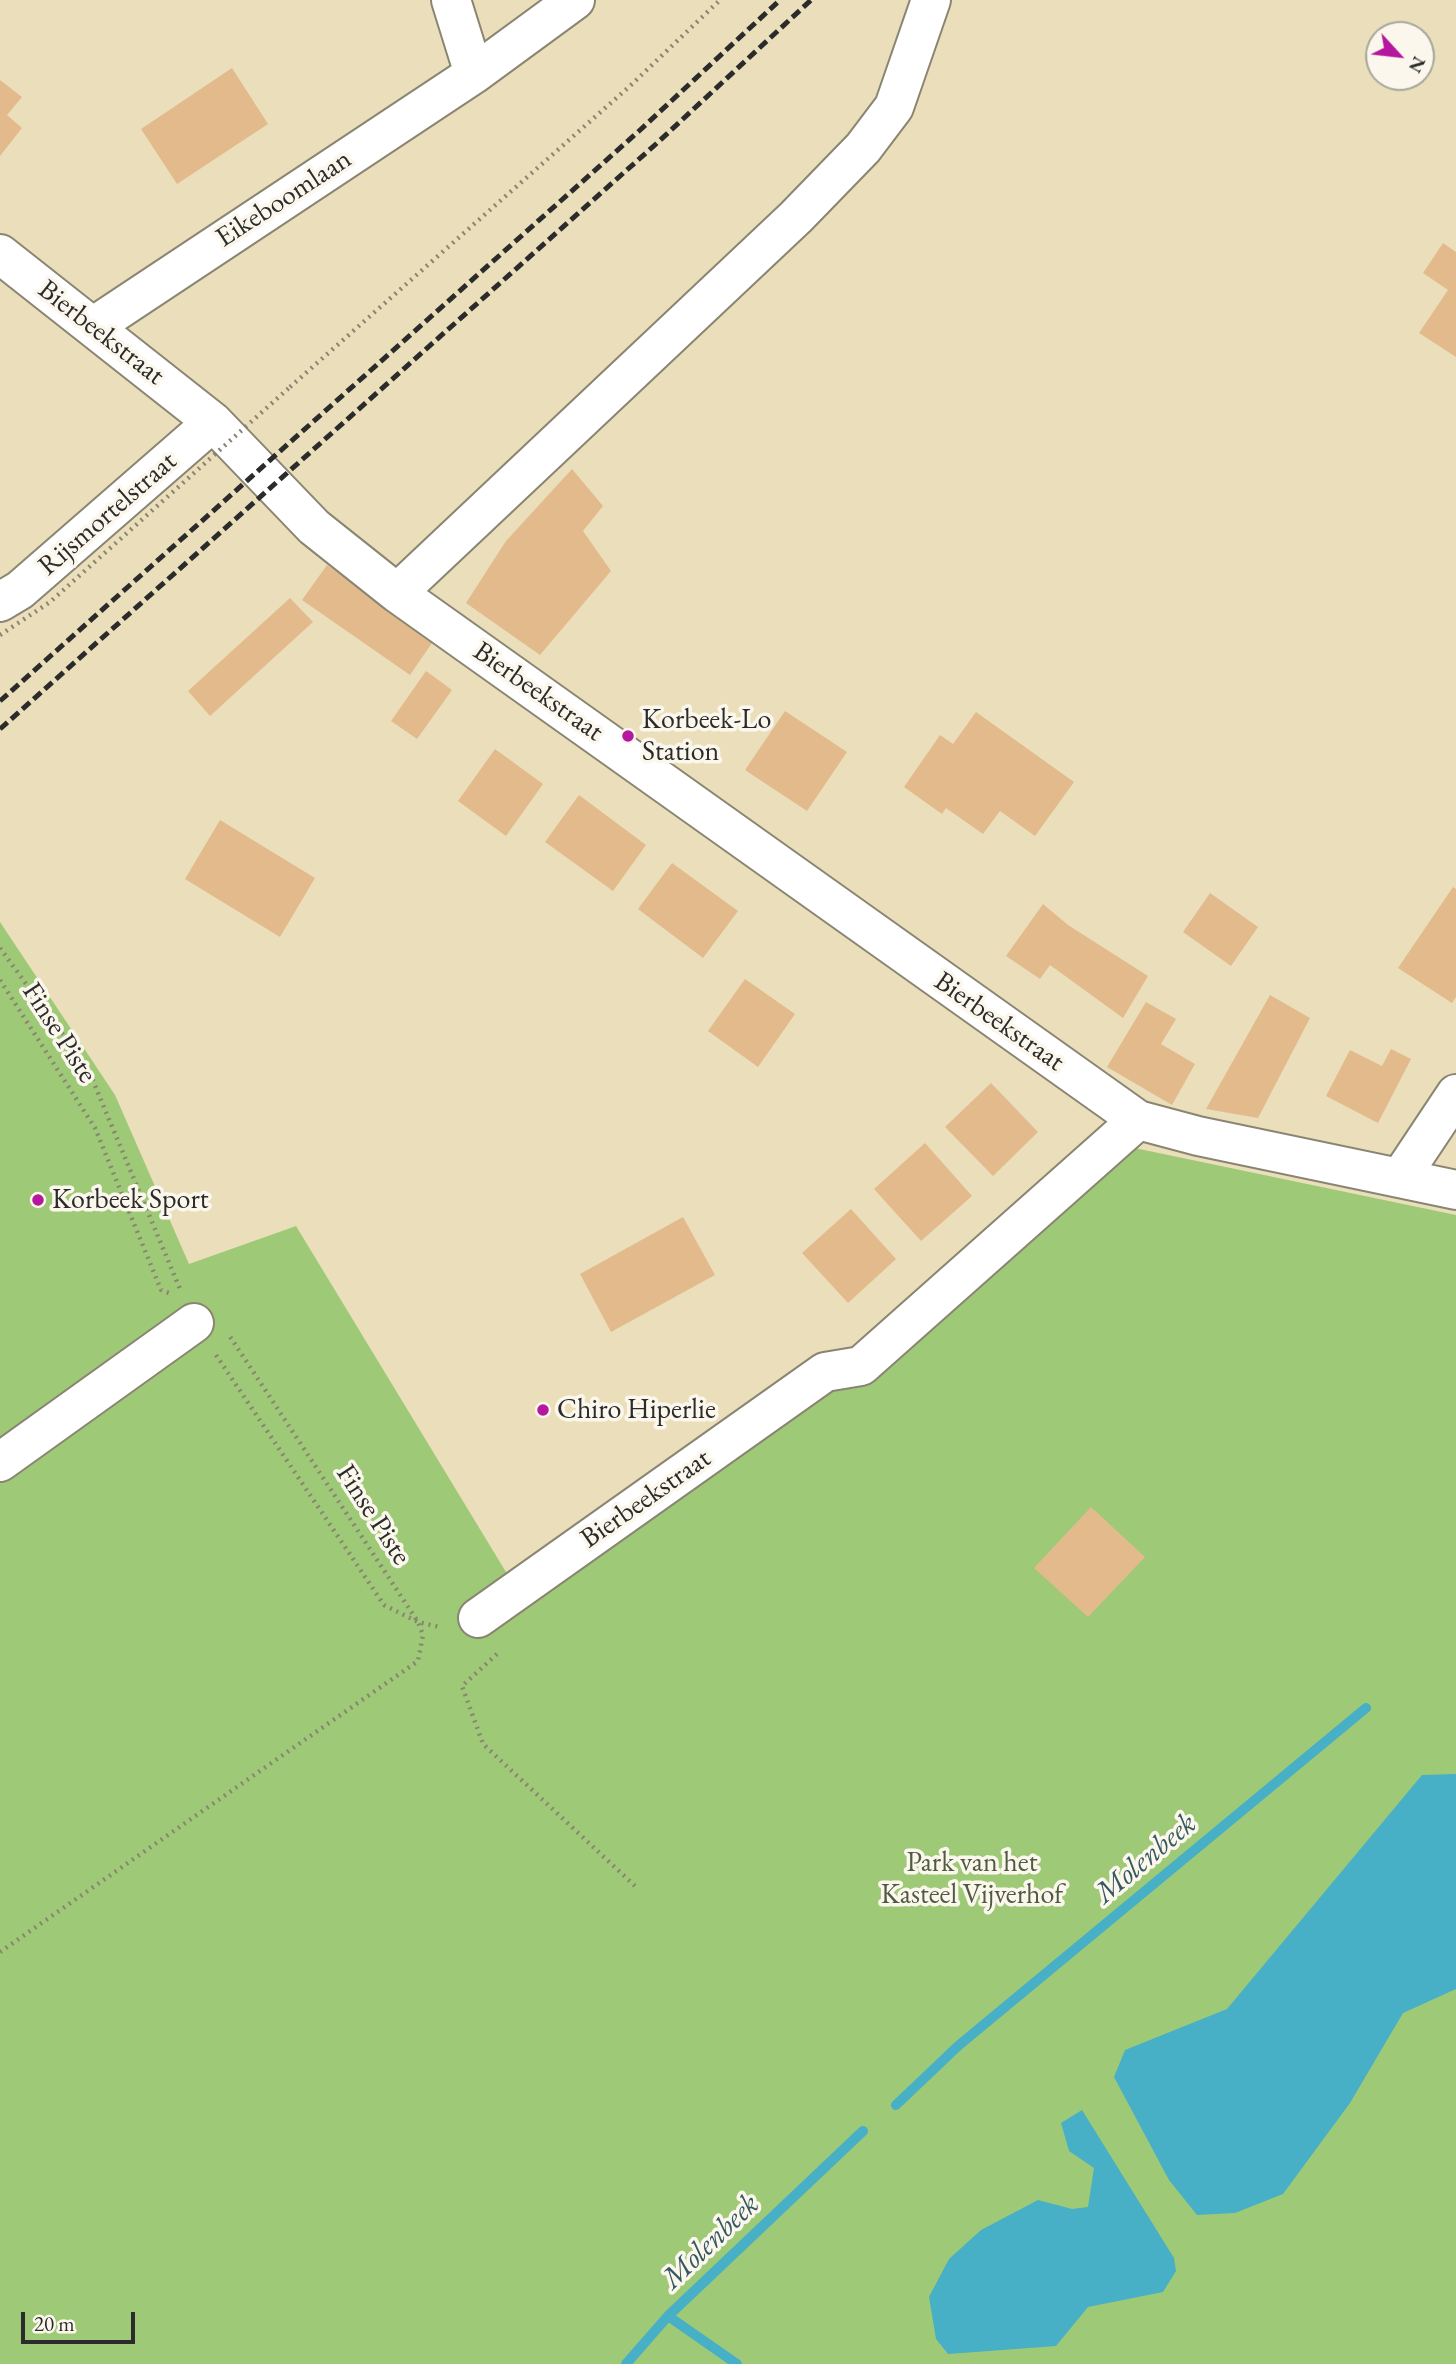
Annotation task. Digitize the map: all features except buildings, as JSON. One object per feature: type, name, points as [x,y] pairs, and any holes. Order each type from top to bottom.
[{"type":"street","points":[[451,0],[474,74]]},
{"type":"street","name":"Eikeboomlaan","points":[[94,326],[474,74],[575,0]]},
{"type":"street","points":[[397,593],[796,217],[863,148],[894,107],[931,0]]},
{"type":"street","name":"Bierbeekstraat","points":[[0,254],[213,422],[314,527],[397,593],[1139,1120],[1198,1136],[1456,1190]]},
{"type":"street","name":"Rijsmortelstraat","points":[[0,602],[20,590],[213,422]]},
{"type":"street","points":[[1400,1178],[1456,1094]]},
{"type":"street","name":"Bierbeekstraat","points":[[478,1618],[824,1373],[861,1366],[1139,1120]]},
{"type":"street","points":[[0,1462],[197,1315]]},
{"type":"path","points":[[0,635],[50,602],[630,86],[720,0]]},
{"type":"path","name":"Finse Piste","points":[[0,980],[95,1128],[161,1290],[197,1315],[418,1622],[423,1635],[418,1661],[0,1952]]},
{"type":"path","points":[[507,1644],[461,1686],[483,1744],[635,1885]]},
{"type":"green space","name":"Park van het Kasteel Vijverhof","points":[[0,922],[115,1095],[189,1264],[296,1226],[526,1605],[1125,1146],[1456,1215],[1456,2364],[0,2364]]},
{"type":"water","points":[[1456,1774],[1456,1989],[1403,2013],[1350,2103],[1283,2194],[1235,2213],[1197,2215],[1169,2180],[1114,2077],[1125,2050],[1227,2009],[1422,1775]]},
{"type":"water","points":[[1082,2110],[1174,2258],[1176,2271],[1163,2292],[1088,2307],[1056,2346],[948,2354],[936,2339],[929,2297],[949,2259],[981,2230],[1038,2200],[1072,2209],[1088,2207],[1094,2168],[1069,2151],[1061,2123]]},
{"type":"waterway","name":"Molenbeek","points":[[896,2105],[958,2046],[1366,1708]]},
{"type":"waterway","name":"Molenbeek","points":[[626,2364],[668,2316],[863,2131]]},
{"type":"waterway","points":[[668,2316],[737,2364]]},
{"type":"railway","points":[[0,701],[639,131],[780,0]]},
{"type":"railway","points":[[0,729],[656,144],[811,0]]},
{"type":"place","name":"Korbeek-Lo Station","points":[[628,736]]},
{"type":"place","name":"Korbeek Sport","points":[[38,1200]]},
{"type":"place","name":"Chiro Hiperlie","points":[[543,1410]]}]
